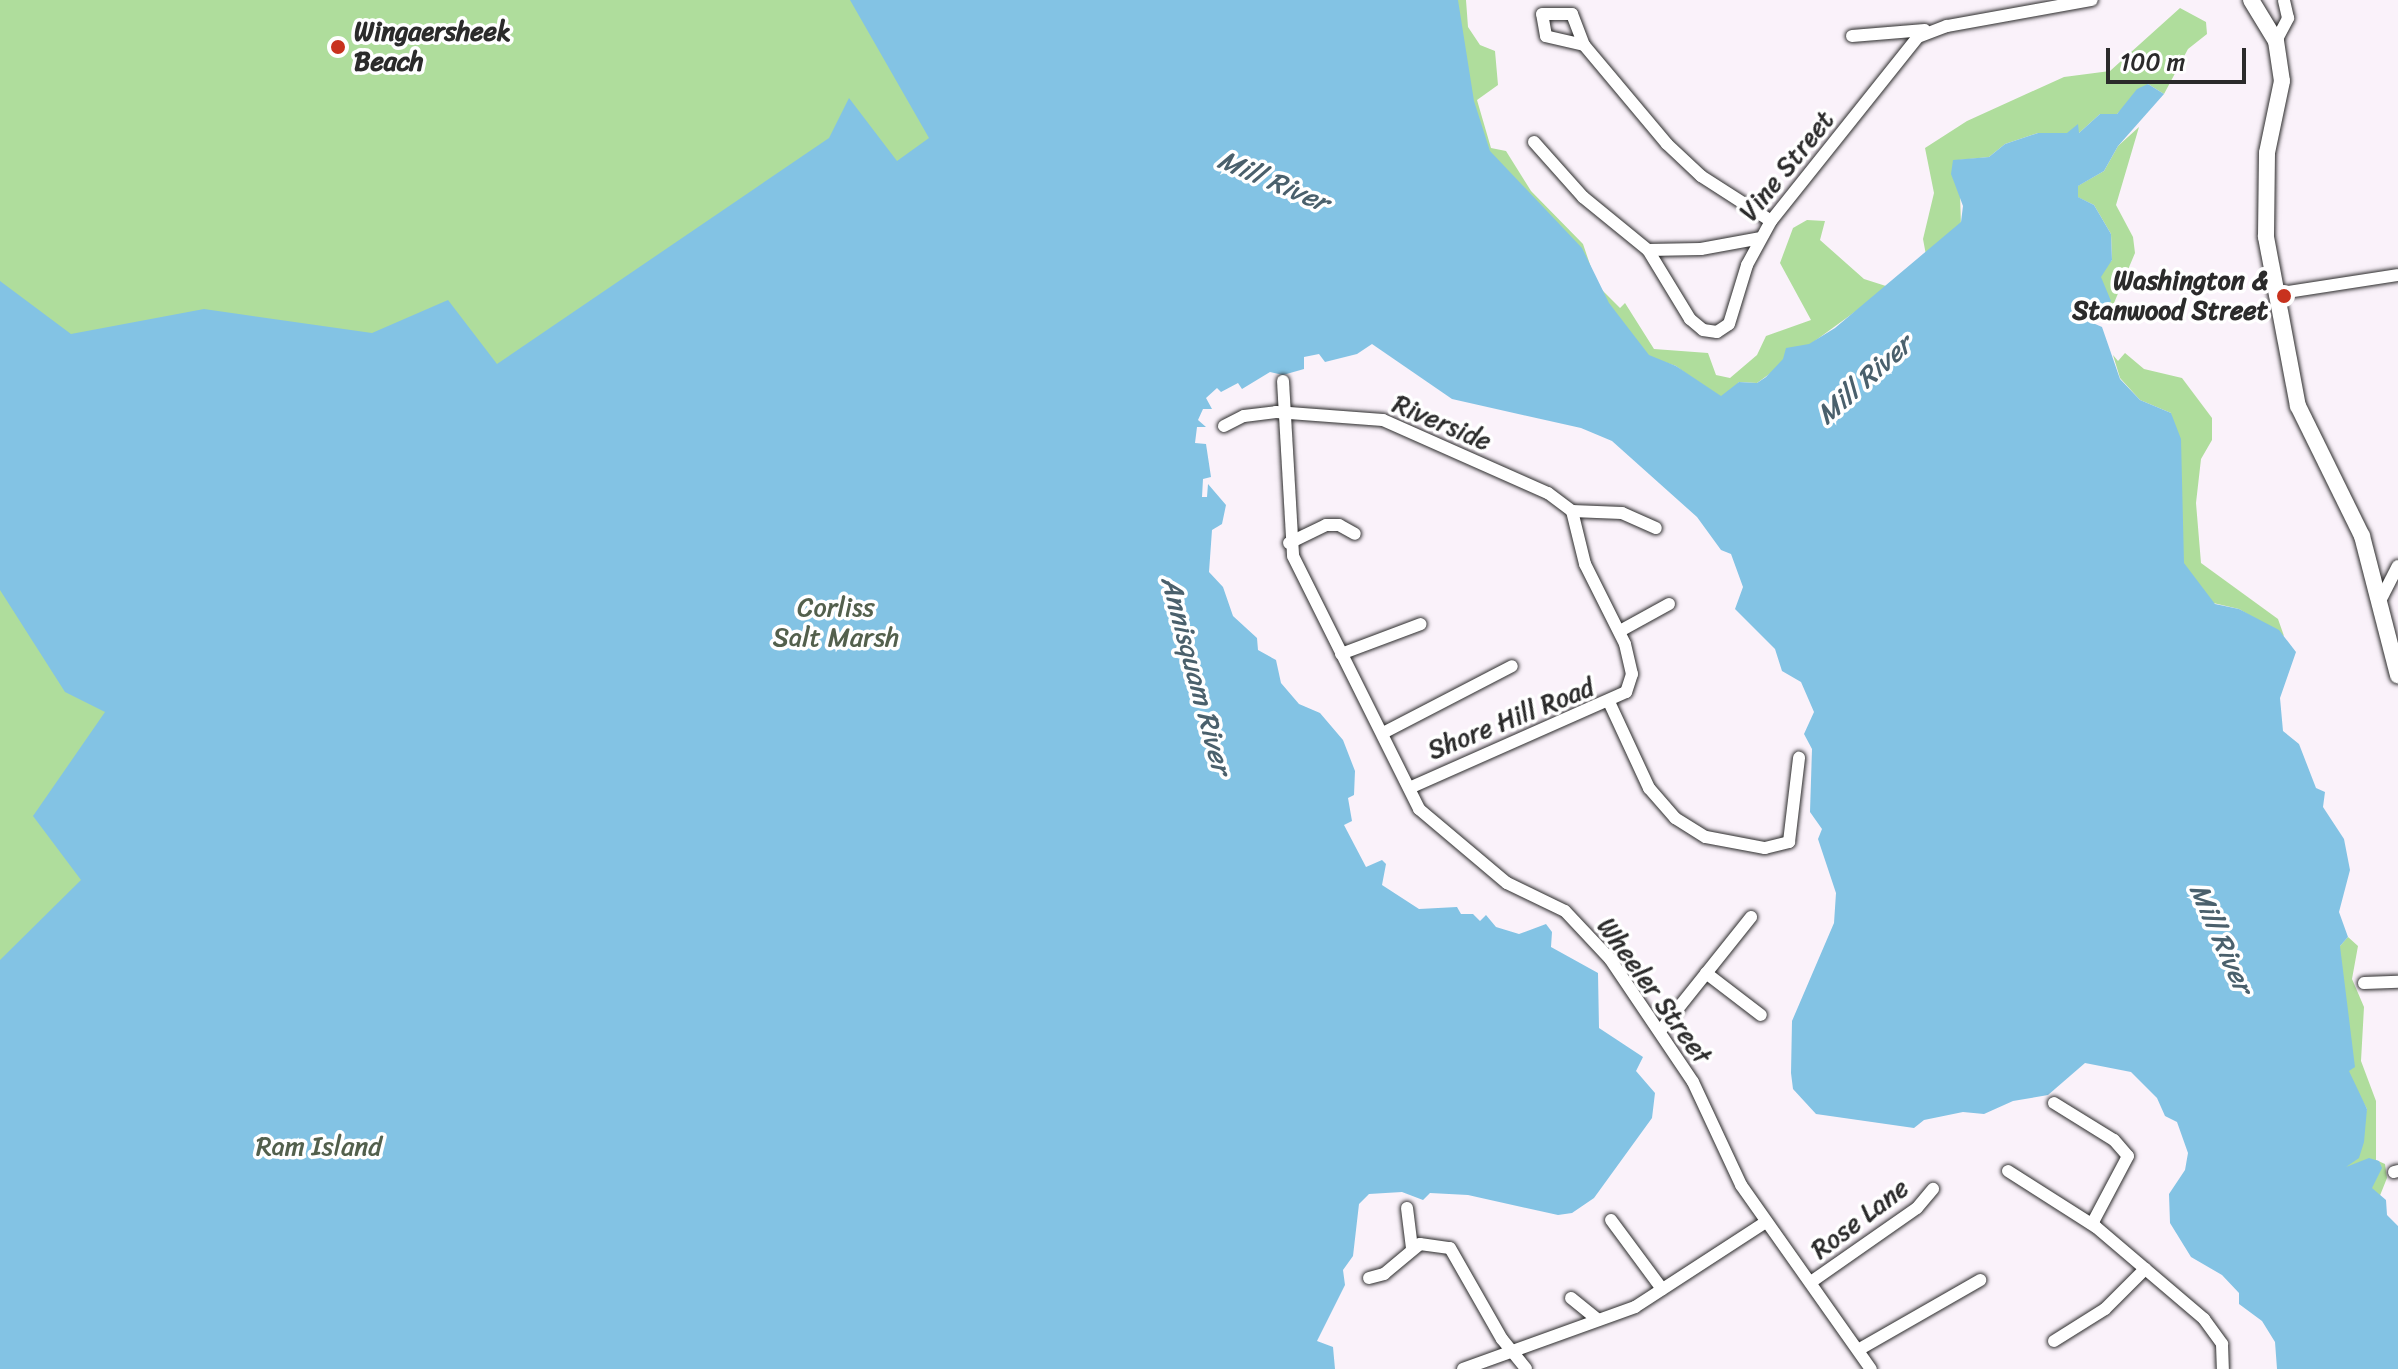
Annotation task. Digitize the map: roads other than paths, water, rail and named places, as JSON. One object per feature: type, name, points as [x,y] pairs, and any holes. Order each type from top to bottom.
[{"type":"main road","points":[[2251,0],[2276,41],[2282,81],[2266,172],[2266,237],[2301,416],[2362,536],[2381,599],[2398,675]]},
{"type":"street","name":"Vine Street","points":[[1852,36],[1932,30],[2092,0]]},
{"type":"street","points":[[2276,41],[2288,18],[2284,0]]},
{"type":"street","name":"Vine Street","points":[[1648,250],[1701,249],[1761,238],[1771,221],[1803,188],[1903,50],[1932,30]]},
{"type":"street","points":[[1584,45],[1667,144],[1724,193],[1771,221]]},
{"type":"street","points":[[1534,142],[1583,197],[1648,250],[1675,301],[1710,333],[1729,324],[1761,238]]},
{"type":"street","points":[[2275,294],[2398,275]]},
{"type":"street","name":"Wheeler Street","points":[[1283,381],[1289,543],[1341,654],[1425,816],[1484,867],[1565,911],[1610,959],[1693,1082],[1741,1185],[1871,1369]]},
{"type":"street","points":[[1224,426],[1244,416],[1284,413]]},
{"type":"street","name":"Riverside","points":[[1284,413],[1383,420],[1559,498],[1572,511]]},
{"type":"street","points":[[1572,511],[1600,509],[1656,528]]},
{"type":"street","name":"Shore Hill Road","points":[[1409,788],[1501,744],[1610,704],[1631,684],[1620,631],[1585,564],[1572,511]]},
{"type":"street","points":[[1289,543],[1326,525],[1339,525],[1355,534]]},
{"type":"street","points":[[2381,599],[2398,566]]},
{"type":"street","points":[[1620,631],[1669,604]]},
{"type":"street","points":[[1341,654],[1421,624]]},
{"type":"street","points":[[1383,733],[1512,666]]},
{"type":"street","points":[[1610,704],[1649,788],[1675,818],[1706,837],[1765,848],[1789,842],[1799,758]]},
{"type":"street","points":[[1660,1031],[1751,917]]},
{"type":"street","points":[[1706,973],[1761,1015]]},
{"type":"street","points":[[2364,983],[2398,982]]},
{"type":"street","points":[[2054,1103],[2114,1140],[2128,1156],[2092,1224]]},
{"type":"street","points":[[2008,1171],[2092,1224],[2218,1333],[2223,1369]]},
{"type":"street","name":"Rose Lane","points":[[1811,1282],[1917,1208],[1933,1189]]},
{"type":"street","points":[[1407,1208],[1412,1248]]},
{"type":"street","points":[[1611,1220],[1662,1289]]},
{"type":"street","points":[[1463,1369],[1598,1320],[1662,1289],[1766,1222]]},
{"type":"street","points":[[1369,1278],[1384,1274],[1412,1248],[1429,1243],[1450,1248],[1526,1369]]},
{"type":"street","points":[[2054,1341],[2105,1309],[2145,1269]]},
{"type":"street","points":[[1858,1350],[1980,1280]]},
{"type":"street","points":[[1571,1298],[1598,1320]]},
{"type":"water","points":[[850,0],[1458,0],[1474,101],[1490,151],[1582,248],[1609,303],[1649,355],[1676,366],[1721,396],[1739,382],[1757,383],[1766,377],[1783,359],[1786,348],[1809,344],[1835,328],[1961,222],[1963,206],[1951,174],[1953,160],[1989,157],[2005,144],[2038,133],[2067,133],[2078,124],[2079,133],[2100,114],[2117,114],[2137,89],[2148,84],[2164,94],[2118,146],[2104,171],[2078,186],[2078,197],[2094,205],[2111,234],[2112,260],[2101,277],[2111,301],[2086,320],[2102,327],[2120,379],[2140,400],[2171,413],[2181,439],[2184,563],[2215,604],[2239,609],[2279,630],[2296,652],[2280,698],[2283,731],[2299,744],[2316,788],[2325,792],[2323,807],[2344,839],[2350,870],[2339,912],[2348,937],[2340,946],[2355,1067],[2349,1071],[2367,1109],[2359,1158],[2346,1167],[2369,1158],[2379,1161],[2382,1168],[2372,1188],[2386,1200],[2387,1215],[2398,1226],[2398,1369],[2277,1369],[2275,1342],[2262,1321],[2239,1304],[2239,1293],[2222,1275],[2191,1257],[2170,1223],[2169,1194],[2185,1170],[2188,1153],[2177,1122],[2165,1116],[2157,1098],[2131,1072],[2085,1063],[2048,1095],[2013,1101],[1984,1114],[1963,1112],[1924,1120],[1914,1128],[1816,1114],[1793,1089],[1791,1073],[1792,1021],[1834,923],[1836,893],[1818,839],[1822,829],[1810,812],[1812,749],[1804,734],[1814,712],[1801,682],[1782,671],[1775,649],[1735,609],[1743,587],[1731,554],[1721,550],[1697,517],[1612,441],[1581,428],[1452,399],[1372,344],[1357,354],[1325,362],[1319,354],[1304,357],[1304,369],[1283,375],[1270,372],[1242,389],[1238,383],[1221,392],[1217,388],[1206,398],[1212,409],[1203,409],[1198,420],[1206,427],[1197,427],[1195,443],[1206,444],[1211,477],[1203,479],[1202,497],[1207,497],[1208,484],[1226,505],[1222,524],[1212,530],[1209,572],[1223,587],[1233,616],[1257,638],[1258,650],[1276,660],[1281,683],[1299,704],[1320,713],[1343,740],[1355,771],[1354,795],[1348,798],[1352,821],[1344,825],[1366,867],[1382,860],[1386,864],[1382,885],[1419,909],[1457,907],[1461,914],[1473,914],[1480,921],[1486,915],[1496,927],[1519,934],[1546,924],[1552,932],[1551,947],[1598,973],[1599,1028],[1643,1057],[1636,1071],[1655,1093],[1652,1118],[1594,1198],[1572,1213],[1558,1215],[1468,1195],[1430,1193],[1423,1200],[1402,1192],[1369,1194],[1359,1204],[1353,1256],[1343,1270],[1345,1285],[1317,1341],[1333,1347],[1335,1369],[0,1369],[0,960],[81,880],[33,816],[105,712],[65,692],[0,590],[0,281],[71,334],[204,309],[372,333],[448,300],[497,364],[829,138],[849,98],[897,161],[929,138]]},
{"type":"place","name":"Wingaersheek Beach","points":[[338,47]]},
{"type":"place","name":"Washington & Stanwood Street","points":[[2284,296]]},
{"type":"water label","name":"Mill River","points":[[1273,181]]},
{"type":"water label","name":"Mill River","points":[[1864,380]]},
{"type":"water label","name":"Annisquam River","points":[[1196,675]]},
{"type":"water label","name":"Mill River","points":[[2221,938]]},
{"type":"park label","name":"Corliss Salt Marsh","points":[[836,623]]},
{"type":"park label","name":"Ram Island","points":[[319,1147]]}]
